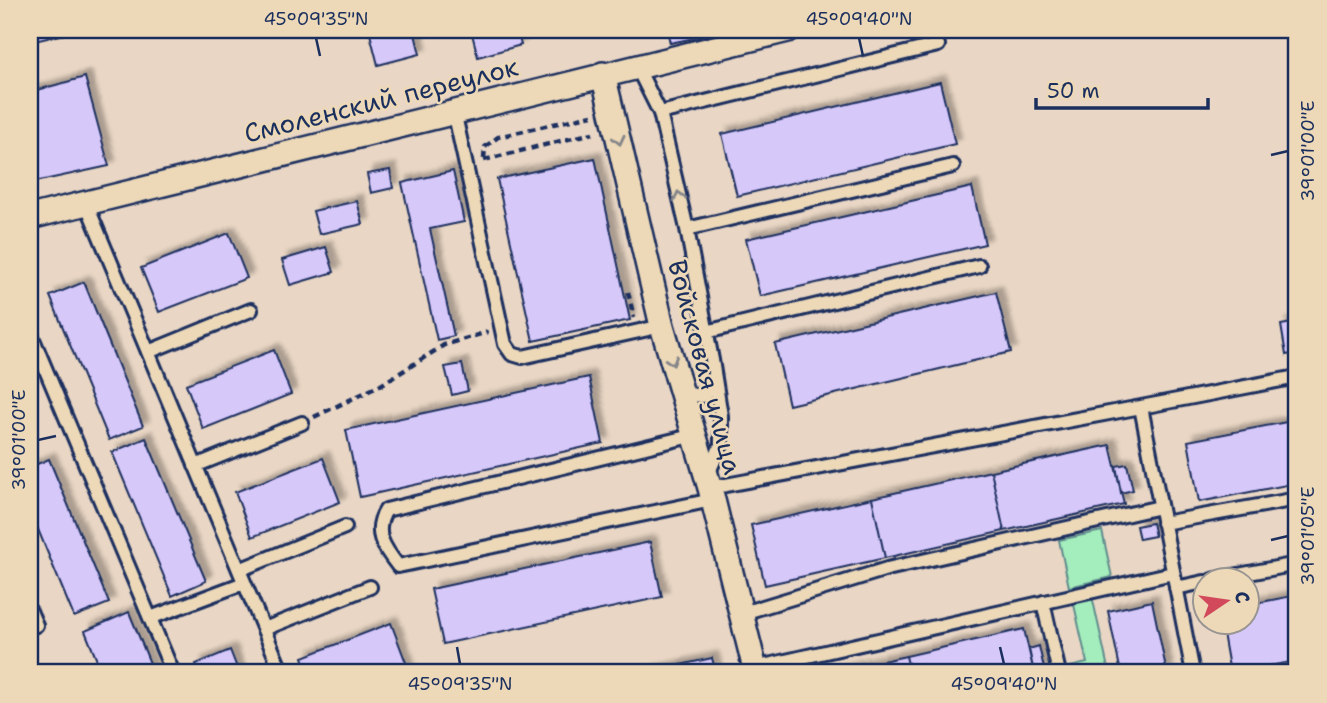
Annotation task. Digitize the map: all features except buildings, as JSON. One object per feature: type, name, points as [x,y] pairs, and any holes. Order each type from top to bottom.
[{"type":"street","name":"Смоленский переулок","points":[[30,217],[783,30]]},
{"type":"street","name":"Войсковая улица","points":[[603,74],[662,326],[695,435],[756,671]]},
{"type":"lane","points":[[660,113],[938,45]]},
{"type":"lane","points":[[636,65],[660,113],[687,229],[716,387],[721,445],[709,489]]},
{"type":"lane","points":[[454,111],[505,344],[512,354],[522,357],[662,326]]},
{"type":"lane","points":[[687,229],[953,166]]},
{"type":"lane","points":[[86,203],[282,673]]},
{"type":"lane","points":[[706,332],[979,266]]},
{"type":"lane","points":[[148,352],[251,310]]},
{"type":"lane","points":[[30,332],[173,673]]},
{"type":"lane","points":[[695,435],[386,510],[379,521],[380,538],[398,566],[709,489],[1297,377]]},
{"type":"lane","points":[[682,393],[702,396],[716,387]]},
{"type":"lane","points":[[1141,407],[1193,673]]},
{"type":"lane","points":[[195,466],[302,423]]},
{"type":"lane","points":[[1163,523],[1297,499]]},
{"type":"lane","points":[[743,613],[887,569],[1160,507]]},
{"type":"lane","points":[[239,570],[345,527]]},
{"type":"lane","points":[[1260,571],[1297,564]]},
{"type":"lane","points":[[756,671],[1173,573]]},
{"type":"lane","points":[[150,618],[244,583]]},
{"type":"lane","points":[[1176,588],[1190,585]]},
{"type":"lane","points":[[264,629],[370,586]]},
{"type":"lane","points":[[1043,602],[1059,673]]},
{"type":"lane","points":[[30,611],[36,625],[30,628]]},
{"type":"path","points":[[466,164],[593,134],[580,79]]},
{"type":"path","points":[[302,423],[381,385],[444,345],[502,328]]},
{"type":"green space","points":[[1102,531],[1112,577],[1069,587],[1059,540]]},
{"type":"green space","points":[[1092,596],[1109,673],[1071,673],[1070,667],[1087,663],[1073,600]]}]
